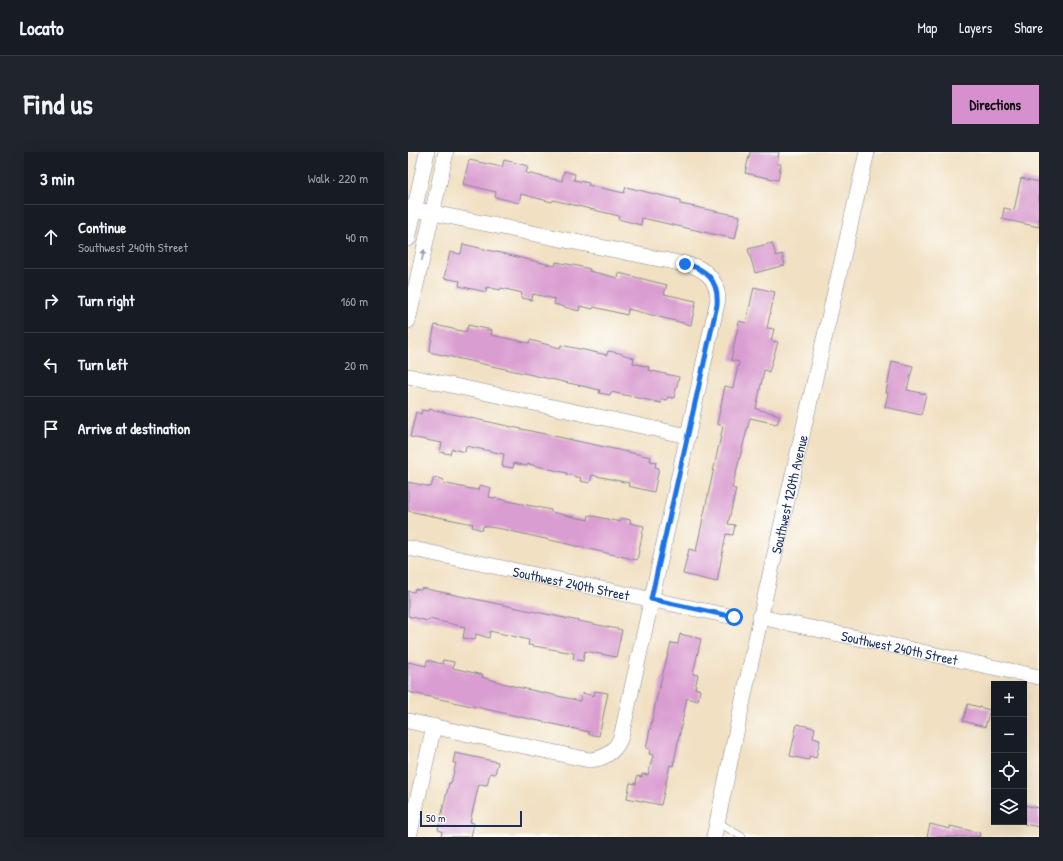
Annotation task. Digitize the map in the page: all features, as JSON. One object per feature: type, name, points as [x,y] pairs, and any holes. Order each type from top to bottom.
[{"type":"street","points":[[408,239],[411,209],[427,152]]},
{"type":"street","points":[[408,321],[446,152]]},
{"type":"street","name":"Southwest 120th Avenue","points":[[714,837],[760,617],[866,152]]},
{"type":"street","points":[[408,720],[584,759],[594,760],[607,755],[616,747],[620,739],[717,305],[716,286],[709,274],[699,268],[411,209]]},
{"type":"street","points":[[408,376],[688,436]]},
{"type":"street","name":"Southwest 240th Street","points":[[408,548],[734,617]]},
{"type":"street","name":"Southwest 240th Street","points":[[760,617],[1039,676]]},
{"type":"street","points":[[409,837],[434,726]]},
{"type":"lane","points":[[718,822],[742,837]]},
{"type":"building","points":[[750,152],[779,152],[777,164],[781,164],[778,180],[745,173]]},
{"type":"building","points":[[469,160],[502,167],[504,160],[528,166],[526,173],[562,181],[564,171],[575,174],[574,180],[589,183],[588,185],[624,193],[626,187],[680,200],[680,204],[740,216],[735,239],[642,218],[641,225],[618,219],[619,216],[521,194],[519,203],[495,197],[496,192],[463,184]]},
{"type":"building","points":[[1021,178],[1039,182],[1039,227],[1002,219],[1004,208],[1014,210]]},
{"type":"building","points":[[772,243],[776,256],[782,254],[785,265],[755,273],[748,249]]},
{"type":"building","points":[[463,244],[555,266],[556,262],[590,269],[589,271],[618,278],[619,273],[667,285],[664,294],[696,301],[691,325],[628,309],[627,315],[594,307],[593,309],[580,306],[579,311],[554,304],[555,299],[533,294],[532,300],[521,298],[522,293],[501,288],[500,290],[487,287],[486,292],[459,286],[460,281],[444,278],[450,252],[461,254]]},
{"type":"building","points":[[754,287],[775,292],[767,328],[774,329],[771,341],[778,342],[769,372],[764,370],[756,409],[780,415],[777,424],[750,418],[732,488],[736,489],[728,524],[735,525],[733,535],[726,534],[717,582],[683,574],[689,549],[696,551],[723,426],[717,424],[725,386],[733,388],[739,362],[731,360],[739,321],[746,323]]},
{"type":"building","points":[[435,325],[466,332],[468,325],[492,330],[491,335],[529,343],[530,340],[560,348],[561,345],[607,355],[608,351],[619,353],[634,358],[633,363],[649,367],[648,370],[679,377],[674,398],[668,397],[667,400],[662,399],[661,403],[611,392],[610,395],[599,393],[600,390],[429,352]]},
{"type":"building","points":[[892,361],[913,366],[907,390],[926,394],[921,415],[885,407]]},
{"type":"building","points":[[429,409],[651,457],[650,461],[656,462],[655,467],[659,468],[654,492],[628,486],[629,483],[592,475],[590,483],[580,481],[581,478],[566,474],[567,473],[528,464],[527,466],[514,463],[513,468],[502,466],[504,454],[466,446],[465,452],[452,449],[450,454],[440,452],[442,443],[410,437],[416,412],[421,414],[422,410],[429,411]]},
{"type":"building","points":[[434,477],[444,480],[443,483],[466,488],[478,490],[480,485],[491,488],[489,497],[551,510],[551,512],[588,520],[589,515],[620,522],[621,518],[631,520],[630,523],[644,526],[637,560],[502,529],[483,526],[482,530],[472,527],[473,524],[408,511],[408,482],[431,487]]},
{"type":"building","points":[[422,588],[622,630],[616,657],[585,651],[583,661],[573,659],[574,653],[528,645],[529,640],[490,631],[489,638],[476,634],[475,640],[463,638],[465,627],[408,616],[408,591],[414,592],[415,589],[421,590]]},
{"type":"building","points":[[680,634],[701,639],[693,674],[698,675],[695,688],[700,690],[698,701],[687,698],[673,766],[670,765],[661,805],[627,798],[630,783],[636,784],[637,776],[642,777],[642,774],[648,775],[653,755],[649,754],[650,749],[646,748],[658,692],[671,643],[678,644]]},
{"type":"building","points":[[427,660],[442,664],[443,660],[454,662],[453,668],[483,675],[482,677],[513,686],[580,701],[582,693],[594,696],[595,691],[608,693],[599,736],[588,734],[589,732],[408,692],[408,662],[426,666]]},
{"type":"building","points":[[968,704],[990,710],[985,727],[963,721]]},
{"type":"building","points":[[797,724],[815,728],[813,738],[820,740],[816,758],[809,756],[809,760],[790,756]]},
{"type":"building","points":[[455,753],[498,762],[495,774],[490,773],[487,785],[479,784],[470,822],[474,823],[471,837],[441,837],[442,831],[438,830],[449,783],[451,783],[456,763],[453,763]]},
{"type":"building","points":[[1027,806],[1039,808],[1039,827],[1027,825]]},
{"type":"building","points":[[930,824],[950,829],[950,826],[980,833],[979,837],[927,837]]},
{"type":"route","points":[[685,264],[699,268],[709,274],[716,286],[718,299],[651,599],[734,617]]}]
